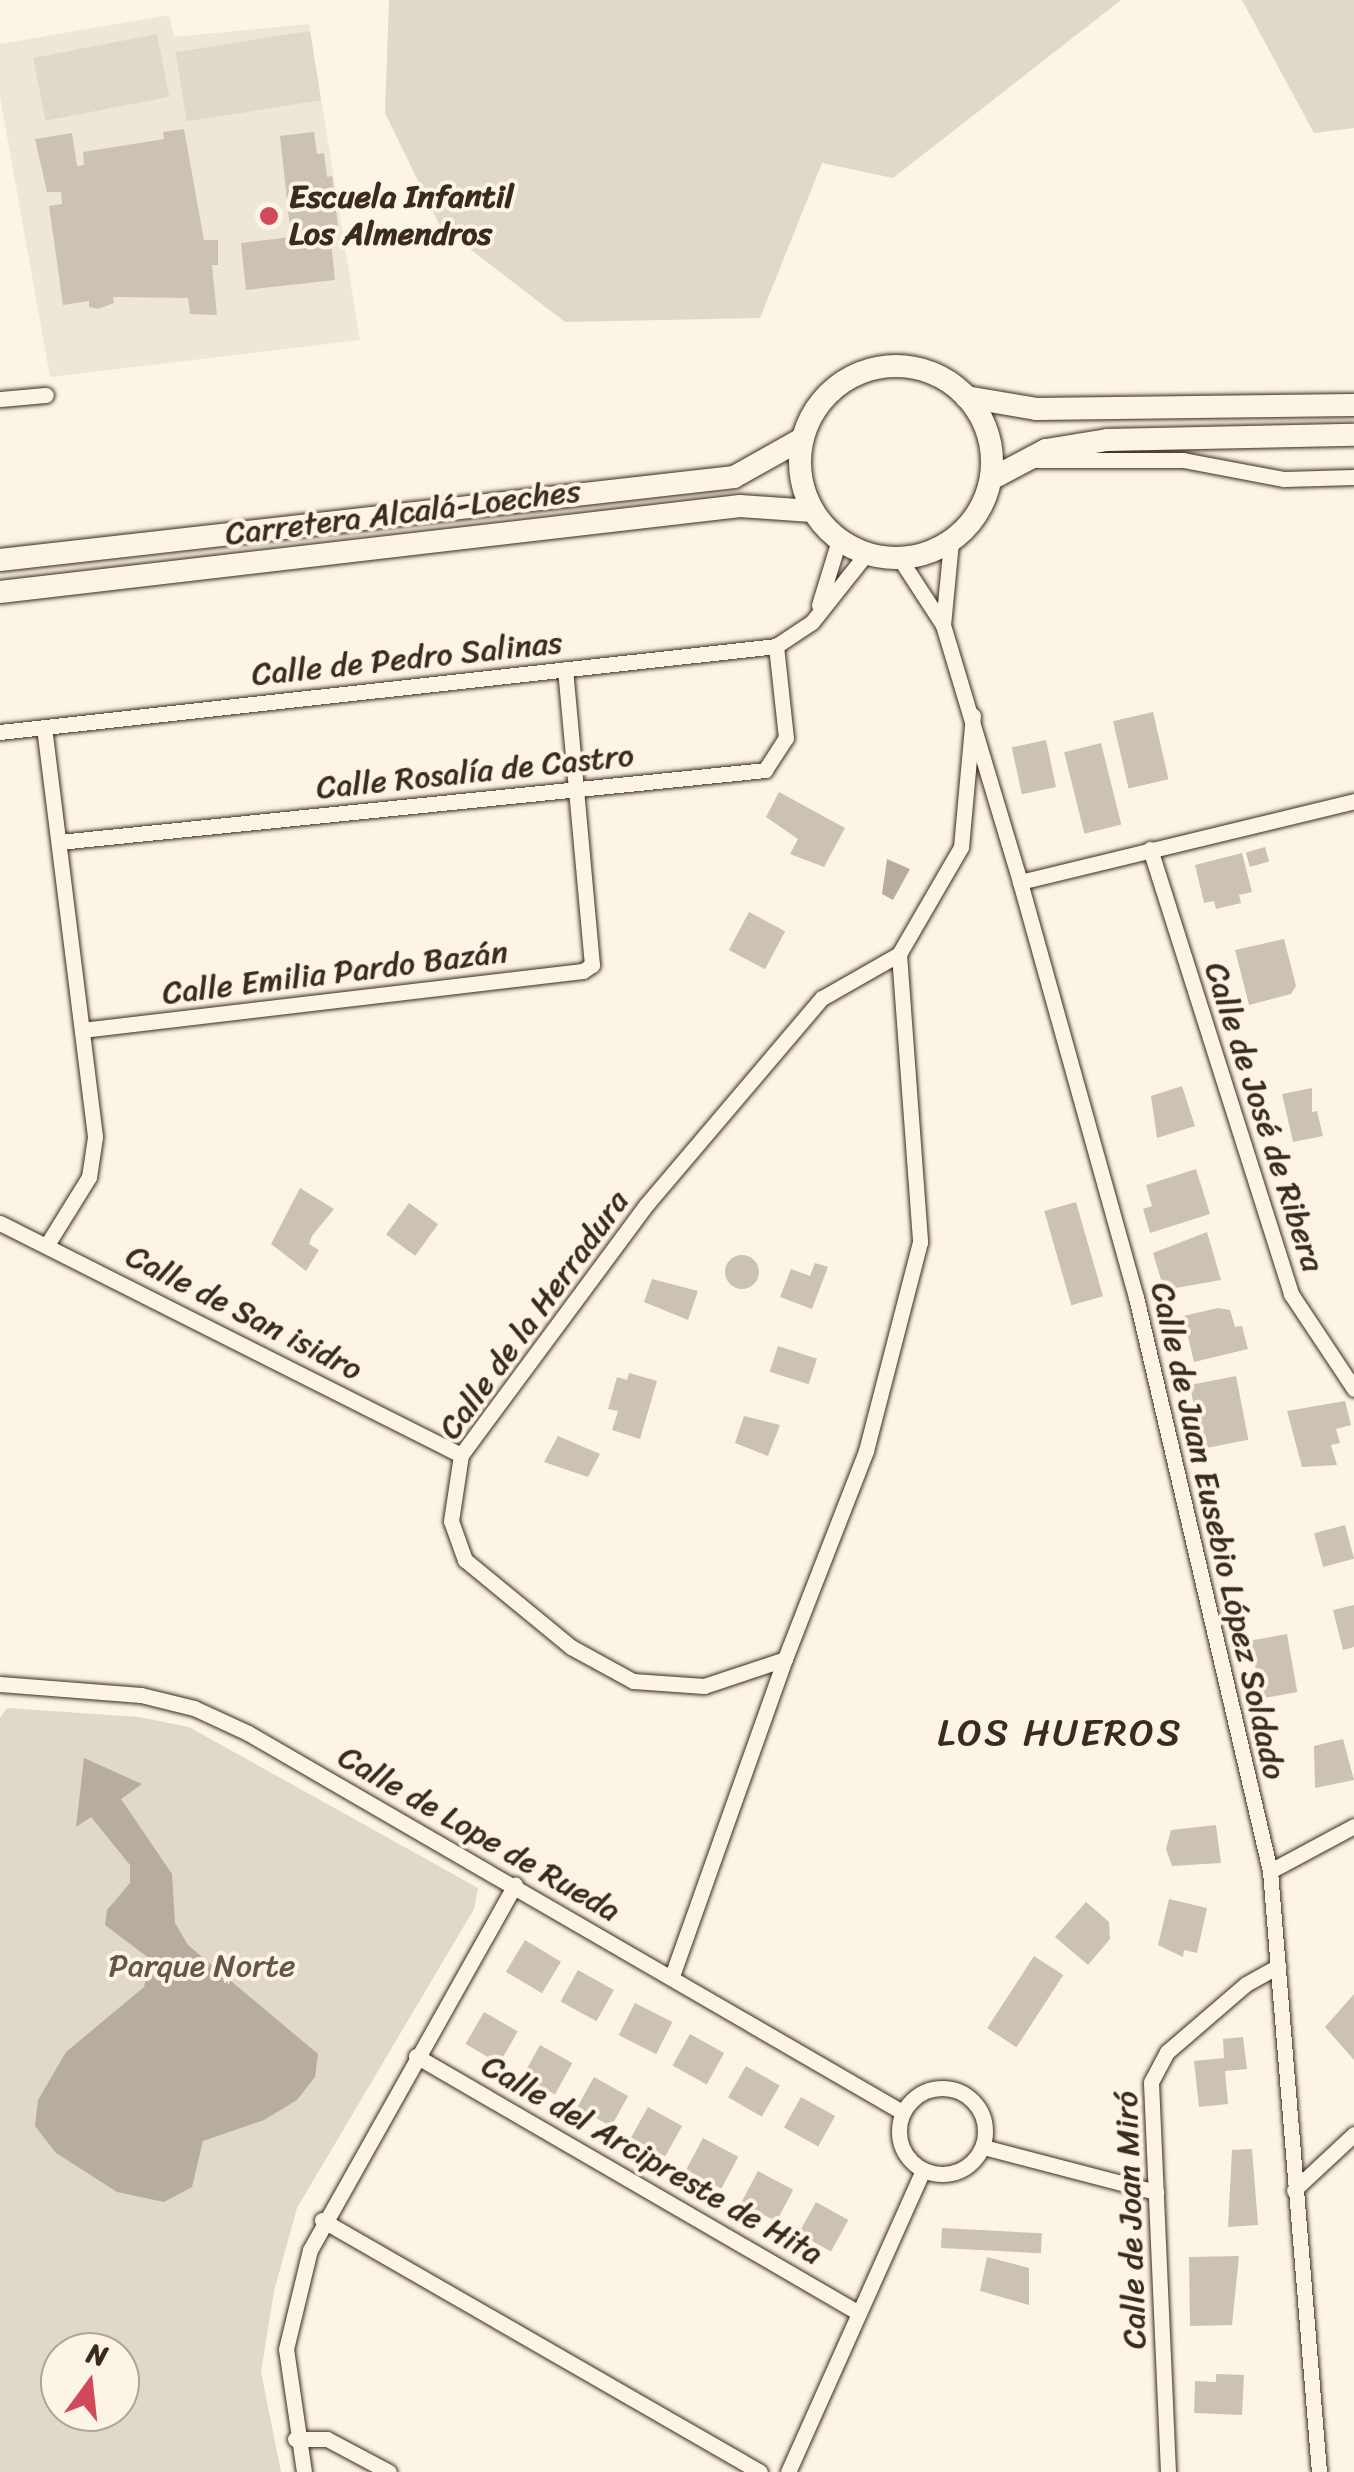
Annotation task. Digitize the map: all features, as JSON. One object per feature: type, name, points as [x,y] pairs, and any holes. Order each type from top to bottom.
[{"type":"main road","points":[[966,396],[988,435],[991,479],[985,500],[951,542],[900,559],[866,554],[838,540],[812,512],[802,489],[802,440],[826,395],[871,369],[923,370],[966,396],[1036,410],[1354,406]]},
{"type":"main road","points":[[991,479],[1046,450],[1107,440],[1354,435]]},
{"type":"main road","name":"Carretera Alcalá-Loeches","points":[[0,560],[717,480],[770,460],[802,440]]},
{"type":"main road","name":"Carretera Alcalá-Loeches","points":[[0,592],[740,506],[812,512]]},
{"type":"street","points":[[0,399],[46,395]]},
{"type":"street","points":[[1024,460],[1184,460],[1284,480],[1354,477]]},
{"type":"street","points":[[812,622],[838,540]]},
{"type":"street","name":"Calle de Juan Eusebio López Soldado","points":[[943,625],[951,542]]},
{"type":"street","name":"Calle de Pedro Salinas","points":[[0,732],[776,646],[812,622],[866,554]]},
{"type":"street","name":"Calle de Juan Eusebio López Soldado","points":[[900,559],[943,625],[1020,882],[1136,1297],[1270,1871],[1319,2472]]},
{"type":"street","name":"Calle Rosalía de Castro","points":[[58,842],[764,770],[786,738],[776,646]]},
{"type":"street","points":[[565,669],[576,788]]},
{"type":"street","name":"Calle de la Herradura","points":[[785,1659],[704,1686],[633,1681],[571,1647],[465,1560],[451,1521],[461,1455],[647,1204],[822,998],[898,954],[960,847],[973,716]]},
{"type":"street","points":[[44,727],[95,1153],[76,1206],[48,1243]]},
{"type":"street","name":"Calle Emilia Pardo Bazán","points":[[82,1030],[583,971],[592,965],[576,788]]},
{"type":"street","points":[[1020,882],[1354,802]]},
{"type":"street","name":"Calle de José de Ribera","points":[[1150,849],[1291,1294],[1354,1388]]},
{"type":"street","points":[[672,1976],[785,1659],[866,1451],[920,1242],[898,954]]},
{"type":"street","name":"Calle de San isidro","points":[[0,1223],[48,1243],[461,1455]]},
{"type":"street","name":"Calle de Lope de Rueda","points":[[0,1684],[141,1695],[194,1708],[515,1885],[902,2112]]},
{"type":"street","points":[[1270,1871],[1354,1826]]},
{"type":"street","points":[[304,2472],[295,2438],[286,2349],[298,2282],[322,2220],[515,1885]]},
{"type":"street","name":"Calle de Joan Miró","points":[[1168,2472],[1151,2082],[1157,2066],[1246,1984],[1278,1966]]},
{"type":"street","name":"Calle del Arcipreste de Hita","points":[[416,2056],[859,2312]]},
{"type":"street","points":[[956,2089],[984,2116],[983,2147],[956,2172],[923,2170],[904,2152],[902,2112],[924,2090],[956,2089]]},
{"type":"street","points":[[1294,2190],[1354,2134]]},
{"type":"street","points":[[983,2147],[1156,2192]]},
{"type":"street","points":[[788,2472],[923,2170]]},
{"type":"street","points":[[322,2220],[760,2472]]},
{"type":"street","points":[[295,2438],[327,2439],[389,2472]]},
{"type":"shaded area","points":[[169,15],[174,37],[309,24],[360,340],[50,377],[0,97],[0,44]]},
{"type":"shaded area","points":[[887,859],[910,869],[893,900],[882,894]]},
{"type":"shaded area","points":[[84,1758],[142,1784],[121,1799],[172,1874],[175,1923],[188,1945],[318,2054],[315,2077],[297,2100],[264,2120],[203,2141],[192,2187],[164,2202],[117,2192],[56,2153],[35,2126],[38,2100],[66,2052],[144,1987],[150,1959],[105,1925],[107,1910],[130,1883],[130,1865],[91,1817],[76,1827]]},
{"type":"green space","points":[[389,0],[1121,0],[893,178],[822,163],[760,318],[565,322],[440,226],[385,113]]},
{"type":"green space","points":[[1242,0],[1354,0],[1354,128],[1314,133]]},
{"type":"green space","points":[[310,31],[321,100],[187,121],[176,52]]},
{"type":"green space","points":[[157,34],[169,97],[46,121],[33,58]]},
{"type":"green space","name":"Parque Norte","points":[[7,1708],[139,1717],[189,1727],[478,1888],[474,1909],[297,2208],[274,2291],[261,2372],[281,2472],[0,2472],[0,1718]]},
{"type":"building","points":[[184,129],[204,240],[218,240],[218,265],[212,265],[217,315],[190,314],[188,298],[113,297],[114,303],[98,309],[89,307],[89,301],[63,305],[49,206],[62,204],[61,192],[47,192],[35,139],[72,133],[77,166],[84,165],[83,152],[164,139],[163,132]]},
{"type":"building","points":[[314,132],[317,154],[324,153],[327,177],[332,176],[338,226],[312,229],[313,234],[330,232],[335,280],[246,290],[241,243],[291,237],[280,136]]},
{"type":"building","points":[[1153,712],[1169,779],[1129,788],[1113,721]]},
{"type":"building","points":[[1046,740],[1056,787],[1022,794],[1012,747]]},
{"type":"building","points":[[1101,743],[1121,825],[1084,834],[1064,752]]},
{"type":"building","points":[[779,792],[845,828],[824,867],[790,854],[798,839],[766,817]]},
{"type":"building","points":[[1265,847],[1269,861],[1250,867],[1246,853]]},
{"type":"building","points":[[1242,853],[1252,892],[1239,895],[1241,903],[1216,909],[1214,901],[1204,903],[1195,865]]},
{"type":"building","points":[[749,912],[785,931],[765,969],[729,950]]},
{"type":"building","points":[[1284,939],[1296,986],[1291,994],[1249,1005],[1235,950]]},
{"type":"building","points":[[1182,1086],[1195,1126],[1157,1138],[1151,1096]]},
{"type":"building","points":[[1312,1088],[1312,1112],[1317,1111],[1323,1136],[1293,1142],[1282,1094]]},
{"type":"building","points":[[1196,1169],[1210,1214],[1150,1233],[1143,1209],[1152,1206],[1146,1185]]},
{"type":"building","points":[[300,1188],[334,1209],[312,1236],[309,1244],[319,1250],[306,1271],[271,1244]]},
{"type":"building","points":[[1076,1202],[1103,1296],[1071,1305],[1044,1211]]},
{"type":"building","points":[[409,1203],[438,1224],[415,1256],[386,1235]]},
{"type":"building","points":[[1207,1232],[1221,1280],[1164,1290],[1153,1253]]},
{"type":"building","points":[[742,1255],[754,1260],[759,1272],[754,1284],[742,1289],[730,1284],[725,1272],[730,1260]]},
{"type":"building","points":[[815,1263],[828,1267],[812,1309],[780,1297],[791,1269],[810,1276]]},
{"type":"building","points":[[652,1279],[698,1291],[688,1320],[644,1302]]},
{"type":"building","points":[[1218,1308],[1230,1310],[1235,1327],[1242,1326],[1248,1349],[1194,1362],[1183,1316]]},
{"type":"building","points":[[778,1346],[817,1359],[809,1384],[770,1372]]},
{"type":"building","points":[[629,1373],[657,1381],[640,1439],[612,1430],[618,1411],[608,1409],[617,1377],[627,1380]]},
{"type":"building","points":[[1236,1376],[1248,1440],[1202,1449],[1190,1385]]},
{"type":"building","points":[[1345,1401],[1351,1425],[1336,1429],[1340,1443],[1331,1445],[1337,1465],[1302,1467],[1287,1411]]},
{"type":"building","points":[[744,1416],[780,1425],[768,1456],[735,1443]]},
{"type":"building","points":[[558,1436],[600,1454],[588,1477],[544,1462]]},
{"type":"building","points":[[1345,1525],[1354,1559],[1323,1567],[1314,1533]]},
{"type":"building","points":[[1354,1605],[1354,1647],[1343,1650],[1333,1610]]},
{"type":"building","points":[[1287,1634],[1297,1692],[1261,1699],[1251,1640]]},
{"type":"building","points":[[1343,1739],[1354,1780],[1315,1788],[1314,1746]]},
{"type":"building","points":[[1216,1825],[1221,1863],[1172,1866],[1166,1849],[1171,1830]]},
{"type":"building","points":[[1169,1899],[1207,1908],[1197,1953],[1184,1950],[1183,1957],[1158,1945]]},
{"type":"building","points":[[1086,1902],[1109,1922],[1110,1939],[1088,1965],[1055,1937]]},
{"type":"building","points":[[525,1940],[561,1962],[542,1993],[506,1972]]},
{"type":"building","points":[[1034,1956],[1063,1975],[1017,2047],[987,2028]]},
{"type":"building","points":[[578,1970],[614,1990],[596,2021],[561,2001]]},
{"type":"building","points":[[1354,1994],[1354,2060],[1325,2027]]},
{"type":"building","points":[[635,2003],[672,2022],[656,2054],[619,2035]]},
{"type":"building","points":[[484,2012],[518,2032],[499,2064],[466,2044]]},
{"type":"building","points":[[690,2034],[724,2053],[707,2084],[673,2065]]},
{"type":"building","points":[[1243,2037],[1247,2069],[1225,2071],[1228,2104],[1199,2107],[1194,2061],[1224,2058],[1223,2039]]},
{"type":"building","points":[[540,2045],[572,2063],[555,2094],[523,2076]]},
{"type":"building","points":[[746,2066],[780,2086],[762,2117],[728,2097]]},
{"type":"building","points":[[594,2077],[628,2096],[611,2127],[577,2108]]},
{"type":"building","points":[[801,2097],[835,2116],[818,2147],[784,2128]]},
{"type":"building","points":[[648,2107],[682,2126],[665,2157],[631,2138]]},
{"type":"building","points":[[703,2138],[738,2157],[721,2189],[686,2170]]},
{"type":"building","points":[[1252,2149],[1258,2225],[1228,2227],[1232,2150]]},
{"type":"building","points":[[758,2171],[793,2190],[776,2222],[741,2203]]},
{"type":"building","points":[[816,2202],[848,2220],[831,2251],[799,2233]]},
{"type":"building","points":[[942,2228],[1042,2233],[1041,2253],[941,2248]]},
{"type":"building","points":[[1239,2256],[1232,2325],[1190,2326],[1189,2257]]},
{"type":"building","points":[[987,2257],[1029,2268],[1029,2305],[980,2291]]},
{"type":"building","points":[[1216,2374],[1244,2375],[1242,2415],[1194,2413],[1195,2381],[1216,2382]]},
{"type":"place","name":"Escuela Infantil Los Almendros","points":[[269,216]]},
{"type":"district","name":"LOS HUEROS","points":[[1060,1733]]}]
